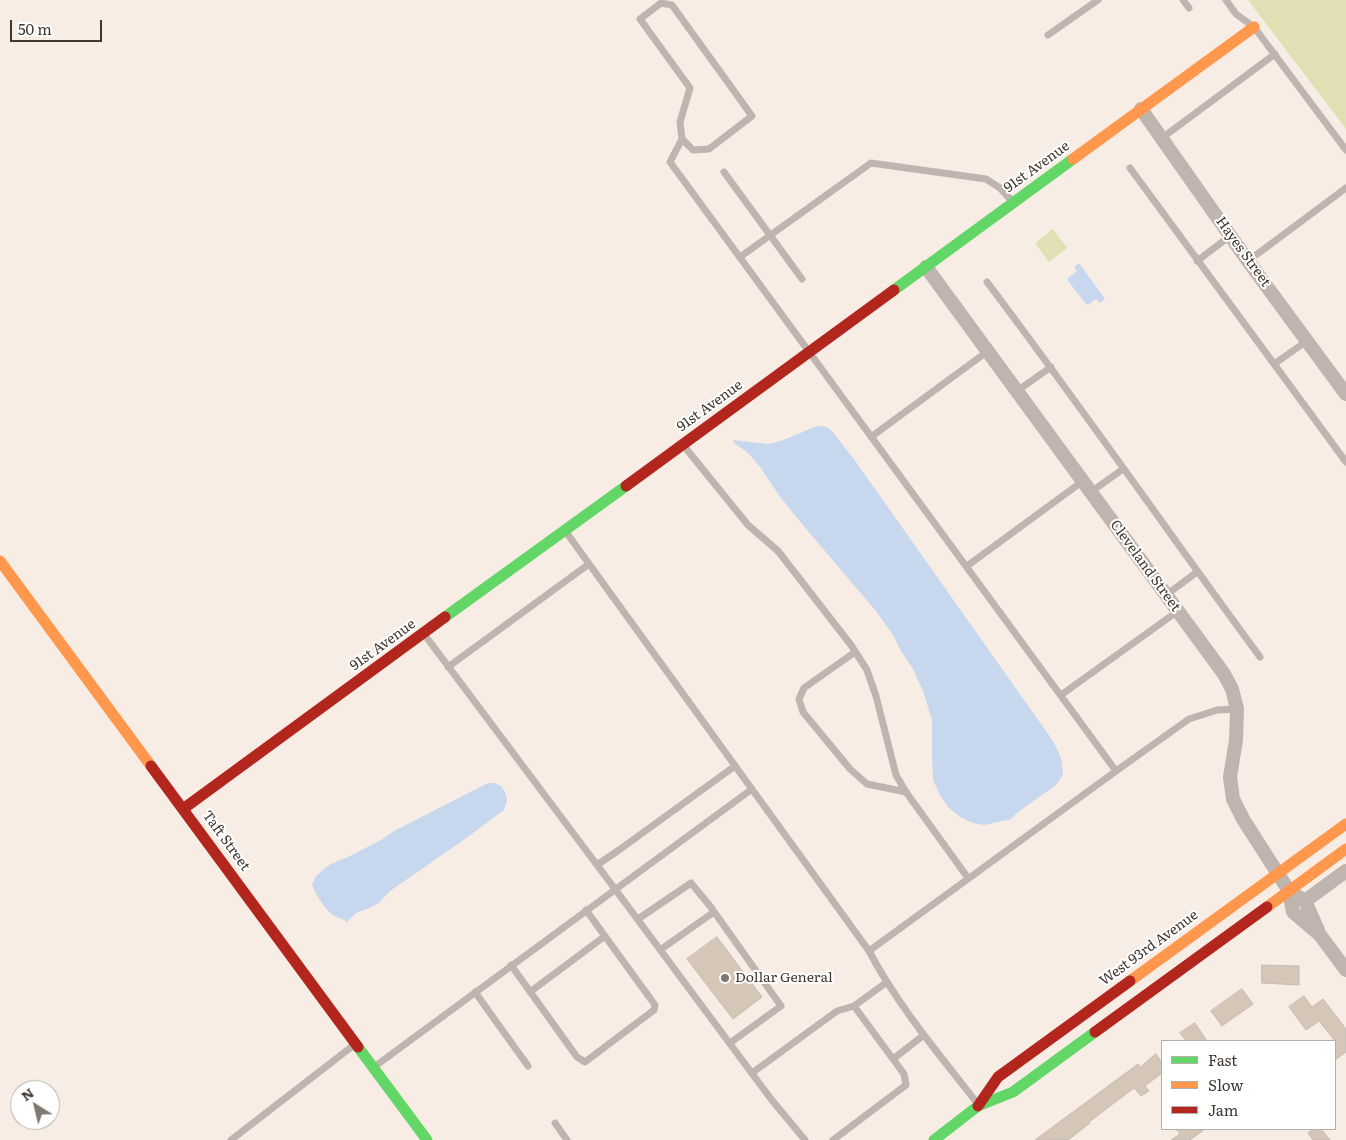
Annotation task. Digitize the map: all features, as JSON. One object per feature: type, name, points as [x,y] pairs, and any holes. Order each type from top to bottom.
[{"type":"street","name":"91st Avenue","points":[[183,809],[1254,27]]},
{"type":"street","name":"Hayes Street","points":[[1141,109],[1230,236],[1344,388]]},
{"type":"street","name":"Cleveland Street","points":[[926,267],[1224,674],[1232,689],[1237,709],[1236,740],[1230,777],[1233,798],[1243,819],[1289,891],[1293,912],[1320,936],[1346,970]]},
{"type":"street","name":"Taft Street","points":[[0,560],[427,1140]]},
{"type":"street","name":"West 93rd Avenue","points":[[978,1106],[998,1076],[1346,824]]},
{"type":"street","name":"West 93rd Avenue","points":[[934,1140],[978,1106],[1013,1092],[1346,849]]},
{"type":"street","points":[[1304,901],[1346,871]]},
{"type":"street","name":"Cleveland Street","points":[[1289,891],[1304,901],[1320,936]]},
{"type":"lane","points":[[1048,35],[1098,0]]},
{"type":"lane","points":[[1183,0],[1189,8]]},
{"type":"lane","points":[[1226,0],[1236,14],[1254,27],[1346,150]]},
{"type":"lane","points":[[682,139],[693,150],[709,149],[752,116],[672,5],[661,3],[640,19],[690,88],[680,122],[682,139],[670,162],[1116,771]]},
{"type":"lane","points":[[1162,138],[1275,54]]},
{"type":"lane","points":[[740,257],[871,163],[986,179],[1000,188],[1014,202]]},
{"type":"lane","points":[[1130,168],[1346,462]]},
{"type":"lane","points":[[724,172],[802,279]]},
{"type":"lane","points":[[1248,260],[1346,188]]},
{"type":"lane","points":[[1197,261],[1230,236]]},
{"type":"lane","points":[[987,282],[1051,366],[1123,469],[1260,657]]},
{"type":"lane","points":[[1274,364],[1307,341]]},
{"type":"lane","points":[[871,437],[988,351]]},
{"type":"lane","points":[[1016,391],[1051,366]]},
{"type":"lane","points":[[683,444],[748,525],[778,551],[855,652],[866,670],[876,696],[896,775],[906,792],[968,878]]},
{"type":"lane","points":[[967,566],[1086,486],[1123,469]]},
{"type":"lane","points":[[565,531],[869,950],[887,982],[924,1035],[978,1106]]},
{"type":"lane","points":[[448,666],[589,564]]},
{"type":"lane","points":[[1166,594],[1197,572]]},
{"type":"lane","points":[[1061,695],[1178,611]]},
{"type":"lane","points":[[424,634],[771,1099],[805,1140]]},
{"type":"lane","points":[[855,652],[804,688],[799,699],[804,712],[850,768],[867,784],[906,792]]},
{"type":"lane","points":[[869,950],[1189,720],[1217,710],[1237,709]]},
{"type":"lane","points":[[597,864],[735,766]]},
{"type":"lane","points":[[374,1067],[752,789]]},
{"type":"lane","points":[[638,919],[691,883],[714,912],[781,1006],[730,1043]]},
{"type":"lane","points":[[512,965],[577,1057],[584,1062],[654,1010],[656,1005],[586,910]]},
{"type":"lane","points":[[660,950],[714,912]]},
{"type":"lane","points":[[530,992],[605,936]]},
{"type":"lane","points":[[752,1073],[837,1011],[854,1006],[887,982]]},
{"type":"lane","points":[[475,992],[528,1066]]},
{"type":"lane","points":[[833,1140],[906,1086],[904,1074],[854,1006]]},
{"type":"lane","points":[[893,1059],[924,1035]]},
{"type":"lane","points":[[231,1140],[356,1043]]},
{"type":"lane","points":[[554,1122],[567,1140]]},
{"type":"shaded area","points":[[1248,0],[1346,0],[1346,129]]},
{"type":"shaded area","points":[[1053,229],[1067,248],[1049,262],[1035,243]]},
{"type":"water","points":[[1079,263],[1105,299],[1100,303],[1096,299],[1088,305],[1086,304],[1068,281],[1068,278],[1077,271],[1074,267]]},
{"type":"water","points":[[817,426],[827,427],[832,431],[856,462],[1053,741],[1061,758],[1063,775],[1056,785],[1011,819],[984,825],[973,823],[960,817],[948,807],[933,780],[932,720],[923,691],[913,669],[876,611],[780,497],[761,468],[733,440],[768,444],[781,441]]},
{"type":"water","points":[[488,783],[501,786],[505,792],[507,800],[504,810],[390,891],[379,903],[356,913],[347,922],[330,913],[324,906],[312,885],[316,876],[329,865],[381,840],[394,831]]},
{"type":"building","name":"Dollar General","points":[[717,937],[762,997],[733,1019],[687,959]]},
{"type":"building","points":[[1262,965],[1299,966],[1299,985],[1262,983]]},
{"type":"building","points":[[1242,989],[1253,1004],[1222,1026],[1211,1011]]},
{"type":"building","points":[[1304,996],[1312,1007],[1323,999],[1346,1029],[1346,1052],[1336,1059],[1336,1040],[1319,1021],[1306,1030],[1289,1007]]},
{"type":"building","points":[[1195,1023],[1206,1040],[1185,1040],[1180,1033]]},
{"type":"building","points":[[1156,1054],[1161,1062],[1161,1074],[1145,1086],[1149,1091],[1141,1096],[1134,1088],[1068,1140],[1035,1140],[1138,1064],[1140,1067]]},
{"type":"building","points":[[1177,1130],[1204,1130],[1190,1140],[1171,1140],[1180,1134]]},
{"type":"building","points":[[1312,1130],[1322,1130],[1330,1140],[1313,1140],[1308,1133]]},
{"type":"traffic: fast","points":[[894,290],[1073,159]]},
{"type":"traffic: fast","points":[[445,617],[626,486]]},
{"type":"traffic: fast","points":[[934,1140],[978,1106],[1013,1092],[1095,1032]]},
{"type":"traffic: fast","points":[[358,1047],[427,1140]]},
{"type":"traffic: slow","points":[[1073,159],[1254,27]]},
{"type":"traffic: slow","points":[[0,561],[151,766]]},
{"type":"traffic: slow","points":[[1130,981],[1346,824]]},
{"type":"traffic: slow","points":[[1267,907],[1346,849]]},
{"type":"traffic: jam","points":[[626,486],[894,290]]},
{"type":"traffic: jam","points":[[183,809],[445,617]]},
{"type":"traffic: jam","points":[[151,766],[358,1047]]},
{"type":"traffic: jam","points":[[1095,1032],[1267,907]]},
{"type":"traffic: jam","points":[[978,1106],[998,1077],[1130,981]]},
{"type":"place","name":"Dollar General","points":[[725,978]]}]
